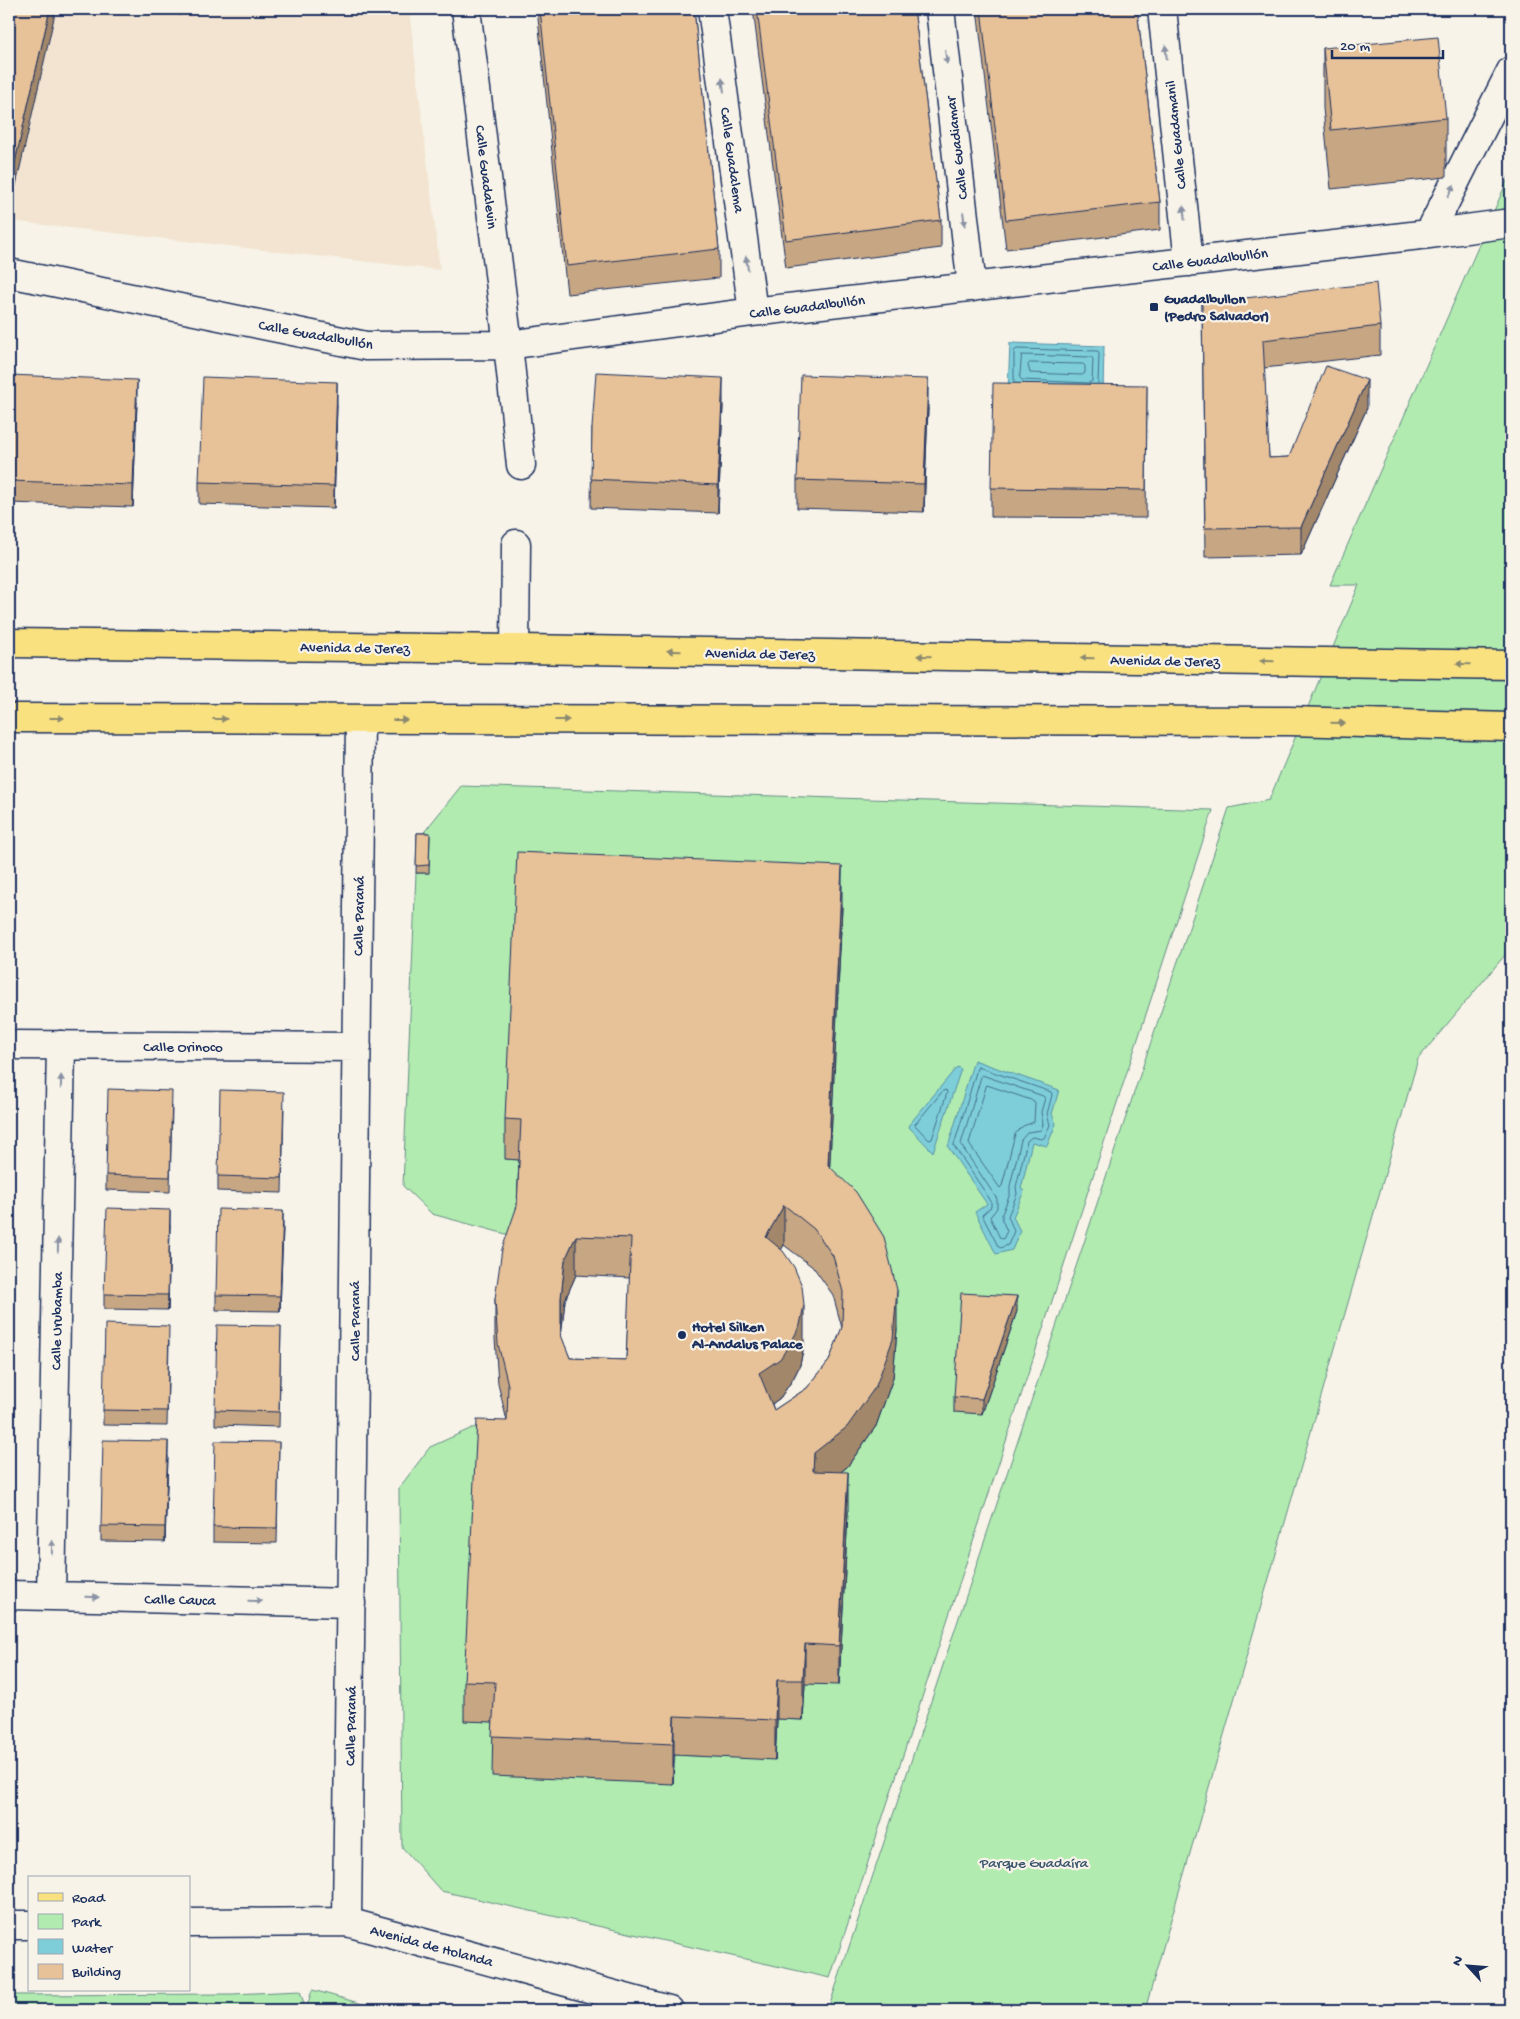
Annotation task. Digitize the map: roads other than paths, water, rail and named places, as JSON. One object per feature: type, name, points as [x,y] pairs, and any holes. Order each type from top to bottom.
[{"type":"main road","name":"Avenida de Jerez","points":[[9,643],[1511,665]]},
{"type":"main road","points":[[9,718],[1289,721],[1511,727]]},
{"type":"street","name":"Calle Guadalevin","points":[[466,9],[521,464]]},
{"type":"street","name":"Calle Guadalema","points":[[712,9],[753,312]]},
{"type":"street","name":"Calle Guadiamar","points":[[940,9],[972,287]]},
{"type":"street","name":"Calle Guadamanil","points":[[1162,9],[1189,262]]},
{"type":"street","points":[[1429,234],[1511,71]]},
{"type":"street","name":"Calle Guadalbullón","points":[[9,273],[366,346],[508,344],[753,312],[1511,223]]},
{"type":"street","points":[[515,649],[516,544]]},
{"type":"street","name":"Calle Paraná","points":[[348,1922],[360,720]]},
{"type":"street","name":"Calle Orinoco","points":[[9,1045],[357,1047]]},
{"type":"street","name":"Calle Urubamba","points":[[51,1596],[61,1045]]},
{"type":"street","name":"Calle Cauca","points":[[9,1595],[351,1603]]},
{"type":"street","name":"Avenida de Holanda","points":[[190,1924],[348,1922],[669,2010]]},
{"type":"street","points":[[9,1925],[28,1925]]},
{"type":"water","points":[[1010,343],[1104,346],[1103,394],[1008,391]]},
{"type":"water","points":[[974,1060],[1059,1090],[1052,1114],[1056,1124],[1047,1146],[1032,1142],[1021,1189],[1024,1191],[1013,1217],[1020,1231],[1012,1250],[996,1254],[975,1212],[987,1204],[948,1147]]},
{"type":"water","points":[[957,1067],[961,1069],[933,1152],[908,1126]]},
{"type":"place","name":"Guadalbullon (Pedro Salvador)","points":[[1154,307]]},
{"type":"place","name":"Hotel Silken Al-Andalus Palace","points":[[682,1335]]},
{"type":"park label","name":"Parque Guadaíra","points":[[1034,1862]]}]
